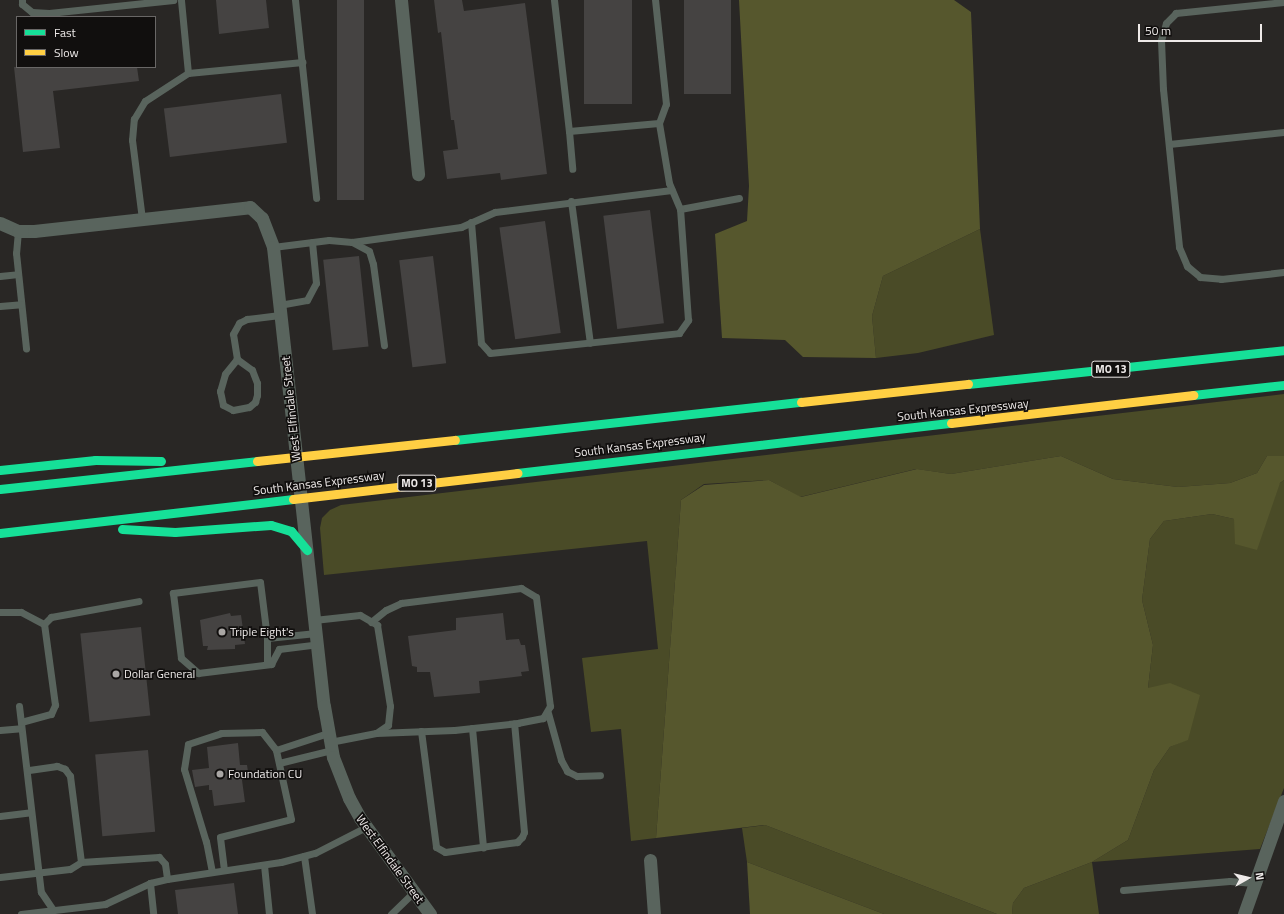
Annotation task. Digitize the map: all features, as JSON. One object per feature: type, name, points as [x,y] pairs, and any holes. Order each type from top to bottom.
[{"type":"main road","name":"South Kansas Expressway","points":[[0,489],[823,400],[938,389],[1284,350]]},
{"type":"main road","name":"South Kansas Expressway","points":[[0,533],[835,435],[1284,385]]},
{"type":"main road","points":[[0,470],[95,460],[220,466]]},
{"type":"main road","points":[[77,525],[175,532],[271,525],[291,531],[307,550]]},
{"type":"street","points":[[401,0],[418,174]]},
{"type":"street","name":"West Elfindale Street","points":[[0,223],[18,231],[250,207],[262,218],[273,247],[316,632],[330,742],[349,798],[366,827],[430,914]]},
{"type":"street","points":[[1244,914],[1253,883],[1284,801]]},
{"type":"street","points":[[650,860],[654,914]]},
{"type":"lane","points":[[22,0],[22,4],[32,12],[49,13],[173,0]]},
{"type":"lane","points":[[181,0],[188,73]]},
{"type":"lane","points":[[295,0],[316,198]]},
{"type":"lane","points":[[554,0],[572,169]]},
{"type":"lane","points":[[471,222],[481,343],[490,353],[679,333],[688,320],[680,209],[672,190],[659,123],[666,104],[655,0]]},
{"type":"lane","points":[[1284,2],[1176,14],[1166,23],[1161,40],[1179,246],[1187,266],[1200,277],[1221,279],[1284,272]]},
{"type":"lane","points":[[142,219],[132,140],[134,119],[145,101],[188,73],[302,62]]},
{"type":"lane","points":[[569,131],[659,123]]},
{"type":"lane","points":[[1169,144],[1284,132]]},
{"type":"lane","points":[[273,247],[312,242],[352,242],[461,227],[495,212],[571,201],[672,190]]},
{"type":"lane","points":[[680,209],[738,198]]},
{"type":"lane","points":[[571,201],[590,343]]},
{"type":"lane","points":[[18,231],[18,274],[26,348]]},
{"type":"lane","points":[[237,359],[225,374],[220,391],[223,405],[233,410],[249,407],[255,402],[257,395],[257,383],[252,370],[237,359],[233,334],[239,323],[247,319],[280,310],[307,300],[316,282],[312,242]]},
{"type":"lane","points":[[352,242],[369,251],[373,264],[384,345]]},
{"type":"lane","points":[[0,276],[18,274]]},
{"type":"lane","points":[[0,306],[21,304]]},
{"type":"lane","points":[[267,664],[267,638],[260,582],[173,593],[181,658],[198,672],[271,664],[279,649],[316,632],[360,615],[377,625],[390,706],[388,725],[376,733]]},
{"type":"lane","points":[[278,763],[330,742],[376,733],[472,728],[543,718],[548,713],[550,706],[536,597],[521,588],[425,599],[386,610],[371,622]]},
{"type":"lane","points":[[44,624],[52,616],[140,601]]},
{"type":"lane","points":[[0,612],[21,612],[44,624]]},
{"type":"lane","points":[[0,730],[21,725],[51,714],[55,705],[44,624]]},
{"type":"lane","points":[[267,638],[316,632]]},
{"type":"lane","points":[[19,706],[41,892],[53,910]]},
{"type":"lane","points":[[548,713],[561,760],[567,771],[577,776],[600,775]]},
{"type":"lane","points":[[420,731],[436,847],[445,852],[517,842],[524,832],[514,723]]},
{"type":"lane","points":[[472,728],[483,847]]},
{"type":"lane","points":[[206,842],[291,819],[276,750],[262,732],[221,733],[188,744],[184,769],[206,842],[212,872]]},
{"type":"lane","points":[[276,750],[308,740],[330,742]]},
{"type":"lane","points":[[27,770],[57,766],[65,769],[70,776],[81,862]]},
{"type":"lane","points":[[0,816],[31,812]]},
{"type":"lane","points":[[21,914],[105,904],[150,883],[224,870],[264,865],[304,856],[366,827]]},
{"type":"lane","points":[[220,837],[224,870]]},
{"type":"lane","points":[[304,856],[312,914]]},
{"type":"lane","points":[[0,877],[70,869],[81,862],[159,857],[165,864],[167,879]]},
{"type":"lane","points":[[264,865],[269,914]]},
{"type":"lane","points":[[1123,890],[1230,881],[1253,883]]},
{"type":"lane","points":[[150,883],[153,914]]},
{"type":"lane","points":[[391,914],[414,892]]},
{"type":"green space","points":[[739,0],[954,0],[971,12],[980,229],[883,276],[872,316],[876,358],[803,357],[785,340],[722,338],[715,234],[747,221],[749,186]]},
{"type":"green space","points":[[980,229],[994,335],[918,353],[876,358],[872,316],[883,276]]},
{"type":"green space","points":[[1284,394],[1284,456],[1267,456],[1257,473],[1230,483],[1178,487],[1113,479],[1061,456],[951,474],[916,469],[800,497],[769,480],[704,484],[681,500],[656,838],[631,841],[621,729],[591,732],[582,658],[658,649],[647,541],[324,575],[320,528],[322,518],[330,510],[341,505]]},
{"type":"green space","points":[[1061,456],[1113,479],[1178,487],[1230,483],[1257,473],[1267,456],[1284,456],[1284,480],[1280,483],[1257,550],[1235,544],[1234,519],[1212,514],[1164,521],[1150,539],[1142,600],[1153,645],[1148,688],[1170,683],[1200,695],[1188,740],[1170,747],[1154,770],[1128,840],[1092,862],[1024,888],[1013,903],[1012,914],[997,914],[765,825],[656,838],[681,500],[704,485],[769,480],[801,497],[917,469],[951,474]]},
{"type":"green space","points":[[1284,480],[1284,788],[1260,849],[1092,862],[1128,840],[1154,770],[1170,747],[1188,739],[1148,688],[1153,645],[1142,600],[1150,539],[1164,521],[1212,514],[1234,519]]},
{"type":"green space","points":[[765,825],[997,914],[884,914],[747,862],[742,828]]},
{"type":"green space","points":[[747,862],[884,914],[750,914]]},
{"type":"green space","points":[[1092,862],[1099,914],[1012,914],[1013,903],[1024,888]]},
{"type":"building","points":[[216,0],[266,0],[269,28],[219,34]]},
{"type":"building","points":[[337,0],[364,0],[364,200],[337,200]]},
{"type":"building","points":[[434,0],[462,0],[464,11],[525,3],[547,174],[501,180],[500,173],[447,179],[443,151],[458,149],[454,120],[451,120],[441,32],[438,33]]},
{"type":"building","points":[[584,0],[632,0],[632,104],[584,104]]},
{"type":"building","points":[[684,0],[731,0],[731,94],[684,94]]},
{"type":"building","points":[[14,67],[137,68],[139,81],[53,91],[60,148],[23,152]]},
{"type":"building","points":[[281,94],[287,143],[170,157],[164,108]]},
{"type":"building","points":[[650,210],[664,323],[617,329],[603,216]]},
{"type":"building","points":[[545,221],[561,333],[515,339],[499,227]]},
{"type":"building","points":[[359,256],[369,347],[333,350],[323,260]]},
{"type":"building","points":[[433,256],[446,363],[412,367],[399,260]]},
{"type":"building","name":"Triple Eight's","points":[[230,613],[231,616],[241,615],[245,644],[235,645],[235,649],[207,650],[208,646],[203,646],[200,620]]},
{"type":"building","points":[[503,613],[506,640],[519,639],[521,645],[525,645],[529,671],[521,672],[522,676],[479,681],[480,693],[434,697],[430,672],[417,672],[417,667],[412,666],[408,636],[456,630],[456,618]]},
{"type":"building","name":"Dollar General","points":[[141,627],[150,716],[90,722],[80,633]]},
{"type":"building","name":"Foundation CU","points":[[238,743],[240,765],[247,765],[249,778],[242,780],[245,802],[214,806],[212,790],[209,790],[209,785],[195,787],[192,770],[209,768],[207,747]]},
{"type":"building","points":[[148,750],[155,832],[102,836],[95,755]]},
{"type":"building","points":[[234,883],[238,914],[178,914],[175,890]]},
{"type":"traffic: fast","points":[[968,384],[1284,350]]},
{"type":"traffic: fast","points":[[1193,395],[1284,385]]},
{"type":"traffic: fast","points":[[455,440],[801,402]]},
{"type":"traffic: fast","points":[[517,473],[951,423]]},
{"type":"traffic: fast","points":[[0,470],[95,460],[161,461]]},
{"type":"traffic: fast","points":[[0,489],[257,461]]},
{"type":"traffic: fast","points":[[0,533],[293,499]]},
{"type":"traffic: fast","points":[[122,529],[175,532],[271,525],[291,531],[307,550]]},
{"type":"traffic: slow","points":[[801,402],[968,384]]},
{"type":"traffic: slow","points":[[951,423],[1193,395]]},
{"type":"traffic: slow","points":[[257,461],[455,440]]},
{"type":"traffic: slow","points":[[293,499],[517,473]]},
{"type":"place","name":"Triple Eight's","points":[[222,632]]},
{"type":"place","name":"Dollar General","points":[[116,674]]},
{"type":"place","name":"Foundation CU","points":[[220,774]]}]
